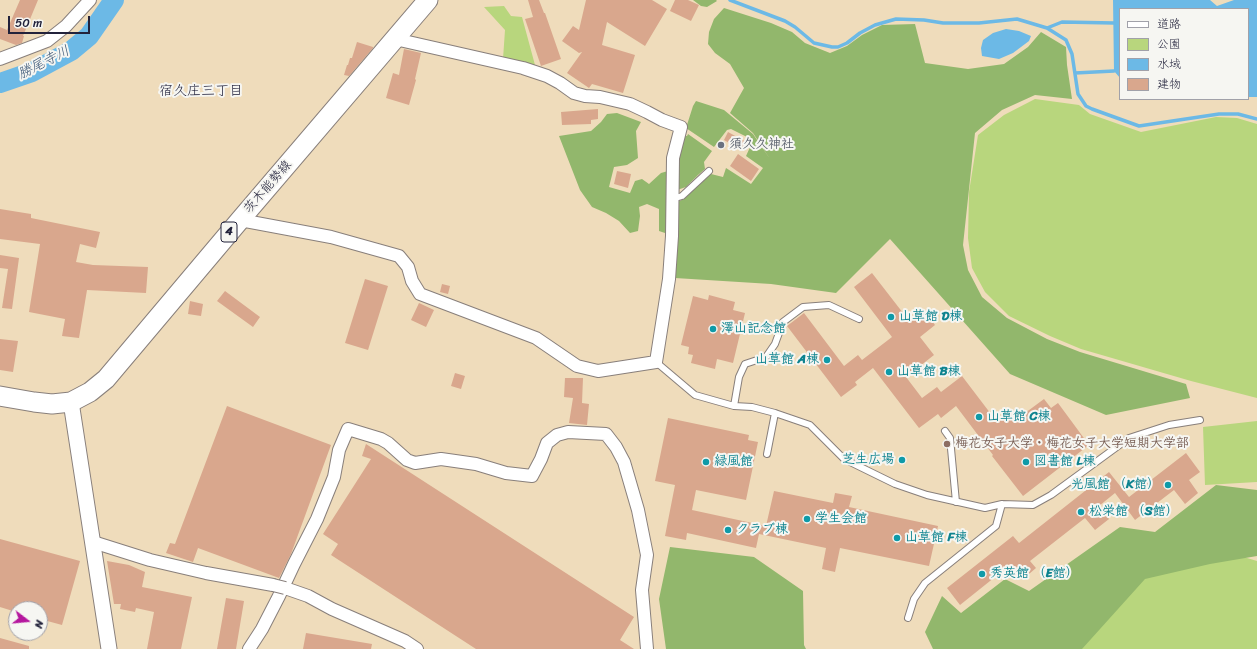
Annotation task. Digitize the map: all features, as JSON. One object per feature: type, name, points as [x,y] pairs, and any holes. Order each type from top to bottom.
[{"type":"main road","name":"茨木能勢線","points":[[0,396],[52,404],[71,402],[90,392],[106,379],[428,0]]},
{"type":"street","points":[[0,59],[48,42],[66,26],[90,0]]},
{"type":"street","points":[[240,220],[330,237],[399,256],[408,267],[412,281],[420,294],[536,338],[577,366],[598,371],[656,362],[669,279],[672,236],[673,158],[681,127],[662,120],[630,104],[574,93],[547,76],[523,68],[395,39]]},
{"type":"street","points":[[71,402],[109,649]]},
{"type":"street","points":[[249,649],[262,629],[317,519],[334,477],[339,450],[348,429],[381,439],[388,443],[407,460],[415,463],[441,459],[476,464],[506,473],[532,476],[547,443],[557,436],[568,432],[606,434],[624,462],[638,510],[647,555],[642,590],[647,649]]},
{"type":"street","points":[[93,542],[150,560],[206,573],[279,586],[308,596],[332,609],[405,641],[417,649]]},
{"type":"lane","points":[[672,199],[684,194],[700,178],[709,172]]},
{"type":"lane","points":[[734,406],[739,377],[744,364],[766,356],[775,344],[783,322],[803,307],[829,305],[859,319]]},
{"type":"lane","points":[[656,362],[695,395],[734,406],[752,407],[810,425],[844,459],[894,484],[927,495],[985,508],[1002,504],[1033,505],[1051,495],[1129,438],[1169,425],[1200,420]]},
{"type":"lane","points":[[767,454],[775,413]]},
{"type":"lane","points":[[945,431],[950,438],[956,502]]},
{"type":"lane","points":[[908,618],[914,599],[925,583],[996,526],[1002,504]]},
{"type":"green space","points":[[693,0],[717,1],[707,7],[701,6]]},
{"type":"green space","points":[[504,6],[511,16],[522,17],[535,65],[503,59],[505,30],[484,7]]},
{"type":"green space","points":[[724,8],[771,23],[792,32],[805,43],[830,53],[847,46],[862,35],[882,25],[915,24],[925,63],[968,69],[1004,64],[1028,47],[1041,32],[1066,47],[1072,99],[1035,95],[1002,110],[975,133],[963,245],[968,270],[982,297],[1007,318],[1047,339],[1080,352],[1186,384],[1190,398],[1106,415],[1010,374],[890,239],[836,293],[771,284],[675,278],[677,202],[684,199],[689,192],[711,174],[723,177],[726,168],[751,184],[763,168],[746,156],[751,145],[751,139],[731,129],[727,130],[714,147],[686,128],[696,101],[724,110],[753,134],[770,159],[753,133],[730,113],[744,88],[730,64],[715,53],[708,44],[709,32],[714,19]]},
{"type":"green space","points":[[1035,99],[1079,105],[1090,114],[1141,132],[1216,117],[1237,118],[1257,124],[1257,398],[1191,381],[1081,349],[1009,316],[985,292],[972,268],[968,238],[969,192],[978,135],[1004,115]]},
{"type":"green space","points":[[617,113],[641,122],[636,131],[638,158],[627,165],[614,167],[609,187],[630,193],[635,181],[642,179],[649,184],[661,173],[668,171],[668,234],[659,231],[659,209],[647,204],[639,207],[640,216],[638,231],[630,233],[619,221],[592,207],[580,190],[559,136],[591,131],[607,114]]},
{"type":"green space","points":[[688,134],[712,151],[704,162],[705,169],[686,187],[677,190],[678,158],[684,136],[687,136]]},
{"type":"green space","points":[[1257,421],[1257,482],[1205,485],[1203,427]]},
{"type":"green space","points":[[1216,485],[1257,490],[1257,556],[1210,564],[1145,579],[1082,649],[933,649],[925,632],[942,596],[961,613],[1005,579],[1029,591],[1120,527],[1155,532]]},
{"type":"green space","points":[[670,547],[754,557],[803,591],[804,645],[806,649],[666,649],[659,599]]},
{"type":"green space","points":[[1198,557],[1247,558],[1257,561],[1257,649],[1054,649],[1141,567]]},
{"type":"water","points":[[1113,0],[1210,0],[1217,6],[1234,0],[1257,0],[1257,97],[1249,97],[1249,8],[1119,8],[1119,77],[1114,71]]},
{"type":"water","points":[[1006,29],[1019,31],[1031,36],[1029,41],[1013,53],[999,59],[982,56],[981,48],[983,40],[993,33]]},
{"type":"building","points":[[20,0],[38,0],[23,36],[22,43],[16,45],[0,39],[0,27],[7,30]]},
{"type":"building","points":[[528,0],[539,0],[561,59],[541,66],[525,19],[533,17]]},
{"type":"building","points":[[586,0],[652,0],[667,9],[645,46],[607,22],[602,45],[635,55],[623,93],[592,84],[589,88],[567,73],[582,52],[579,53],[562,41],[573,26],[579,30]]},
{"type":"building","points":[[675,0],[688,0],[699,5],[691,21],[670,11]]},
{"type":"building","points":[[357,42],[373,48],[349,76],[344,75],[350,58],[352,58]]},
{"type":"building","points":[[404,49],[421,53],[409,105],[386,98],[393,73],[399,75]]},
{"type":"building","points":[[598,109],[598,119],[591,120],[591,124],[562,125],[561,112]]},
{"type":"building","points":[[728,132],[748,143],[743,151],[724,140]]},
{"type":"building","points":[[738,154],[759,169],[751,181],[730,166]]},
{"type":"building","points":[[617,171],[631,174],[628,188],[614,184]]},
{"type":"building","points":[[0,209],[31,214],[31,218],[100,232],[96,248],[80,244],[76,262],[93,265],[148,267],[146,293],[87,290],[79,338],[62,336],[65,319],[29,312],[40,244],[0,239]]},
{"type":"building","points":[[0,255],[19,258],[12,309],[2,308],[8,269],[0,268]]},
{"type":"building","points":[[872,273],[910,322],[925,311],[935,325],[920,337],[934,355],[906,377],[922,398],[937,387],[941,392],[962,376],[997,422],[1011,412],[1017,419],[1044,399],[1051,408],[1058,403],[1089,445],[1023,496],[956,406],[941,418],[938,414],[919,428],[873,368],[855,382],[857,385],[841,397],[787,326],[804,313],[844,366],[858,355],[862,360],[892,337],[854,287]]},
{"type":"building","points":[[365,279],[388,286],[368,350],[345,343]]},
{"type":"building","points":[[442,284],[450,286],[448,294],[440,292]]},
{"type":"building","points":[[225,291],[260,317],[253,327],[217,301]]},
{"type":"building","name":"澤山記念館","points":[[709,295],[735,302],[733,310],[745,313],[733,363],[717,359],[715,369],[691,363],[693,355],[688,354],[689,347],[681,345],[693,296],[708,300]]},
{"type":"building","points":[[190,301],[203,304],[201,316],[188,314]]},
{"type":"building","points":[[419,303],[434,310],[426,327],[411,320]]},
{"type":"building","points":[[0,339],[18,341],[13,372],[0,370]]},
{"type":"building","points":[[455,373],[465,376],[461,389],[451,386]]},
{"type":"building","points":[[565,378],[583,378],[582,403],[589,404],[587,425],[569,423],[573,398],[564,397]]},
{"type":"building","points":[[227,406],[331,445],[291,554],[279,578],[198,548],[193,562],[166,553],[170,543],[175,544]]},
{"type":"building","points":[[668,418],[749,435],[748,440],[758,442],[746,500],[696,490],[692,510],[766,526],[774,491],[833,503],[835,493],[852,496],[849,507],[938,526],[929,566],[840,548],[835,572],[822,569],[826,548],[759,534],[756,548],[687,533],[686,540],[665,536],[675,485],[655,481]]},
{"type":"building","points":[[366,444],[634,617],[620,640],[634,649],[476,649],[331,555],[338,544],[323,534],[371,459],[362,456]]},
{"type":"building","points":[[1186,453],[1200,472],[1189,480],[1198,493],[1185,504],[1174,490],[1135,520],[1115,493],[1099,506],[1109,519],[1095,530],[1085,518],[1030,561],[1036,568],[1022,580],[1010,565],[960,605],[947,588],[1013,536],[1019,543],[1109,472],[1129,497]]},
{"type":"building","points":[[0,539],[80,561],[62,625],[48,621],[48,601],[8,601],[8,610],[0,607]]},
{"type":"building","points":[[107,561],[129,565],[145,572],[142,587],[192,597],[181,649],[147,649],[154,612],[136,608],[135,612],[120,609],[121,604],[114,604]]},
{"type":"building","points":[[226,598],[244,601],[236,649],[217,649]]},
{"type":"building","points":[[306,633],[372,644],[371,649],[303,649]]},
{"type":"building","points":[[0,638],[29,646],[29,649],[0,649]]},
{"type":"waterway","name":"勝尾寺川","points":[[0,83],[32,72],[71,51],[89,36],[114,0]]},
{"type":"waterway","points":[[730,0],[785,21],[795,27],[814,43],[832,47],[838,47],[847,43],[860,33],[875,25],[896,19],[924,20],[943,23],[979,23],[1017,19],[1047,28],[1066,40],[1072,54],[1078,94],[1086,106],[1092,109],[1139,126],[1219,114],[1238,114],[1257,119]]},
{"type":"waterway","points":[[1047,28],[1062,22],[1114,23]]},
{"type":"waterway","points":[[1075,73],[1114,71]]},
{"type":"place","name":"須久久神社","points":[[721,145]]},
{"type":"place","name":"山草館 D棟","points":[[891,317]]},
{"type":"place","name":"澤山記念館","points":[[713,329]]},
{"type":"place","name":"山草館 A棟","points":[[827,360]]},
{"type":"place","name":"山草館 B棟","points":[[889,372]]},
{"type":"place","name":"山草館 C棟","points":[[979,417]]},
{"type":"place","name":"梅花女子大学・梅花女子大学短期大学部","points":[[947,444]]},
{"type":"place","name":"芝生広場","points":[[902,460]]},
{"type":"place","name":"緑風館","points":[[706,462]]},
{"type":"place","name":"図書館 L棟","points":[[1026,462]]},
{"type":"place","name":"光風館 （K館）","points":[[1168,485]]},
{"type":"place","name":"松栄館 （S館）","points":[[1081,512]]},
{"type":"place","name":"学生会館","points":[[807,519]]},
{"type":"place","name":"クラブ棟","points":[[728,530]]},
{"type":"place","name":"山草館 F棟","points":[[897,538]]},
{"type":"place","name":"秀英館 （E館）","points":[[982,574]]},
{"type":"district","name":"宿久庄三丁目","points":[[201,91]]}]
